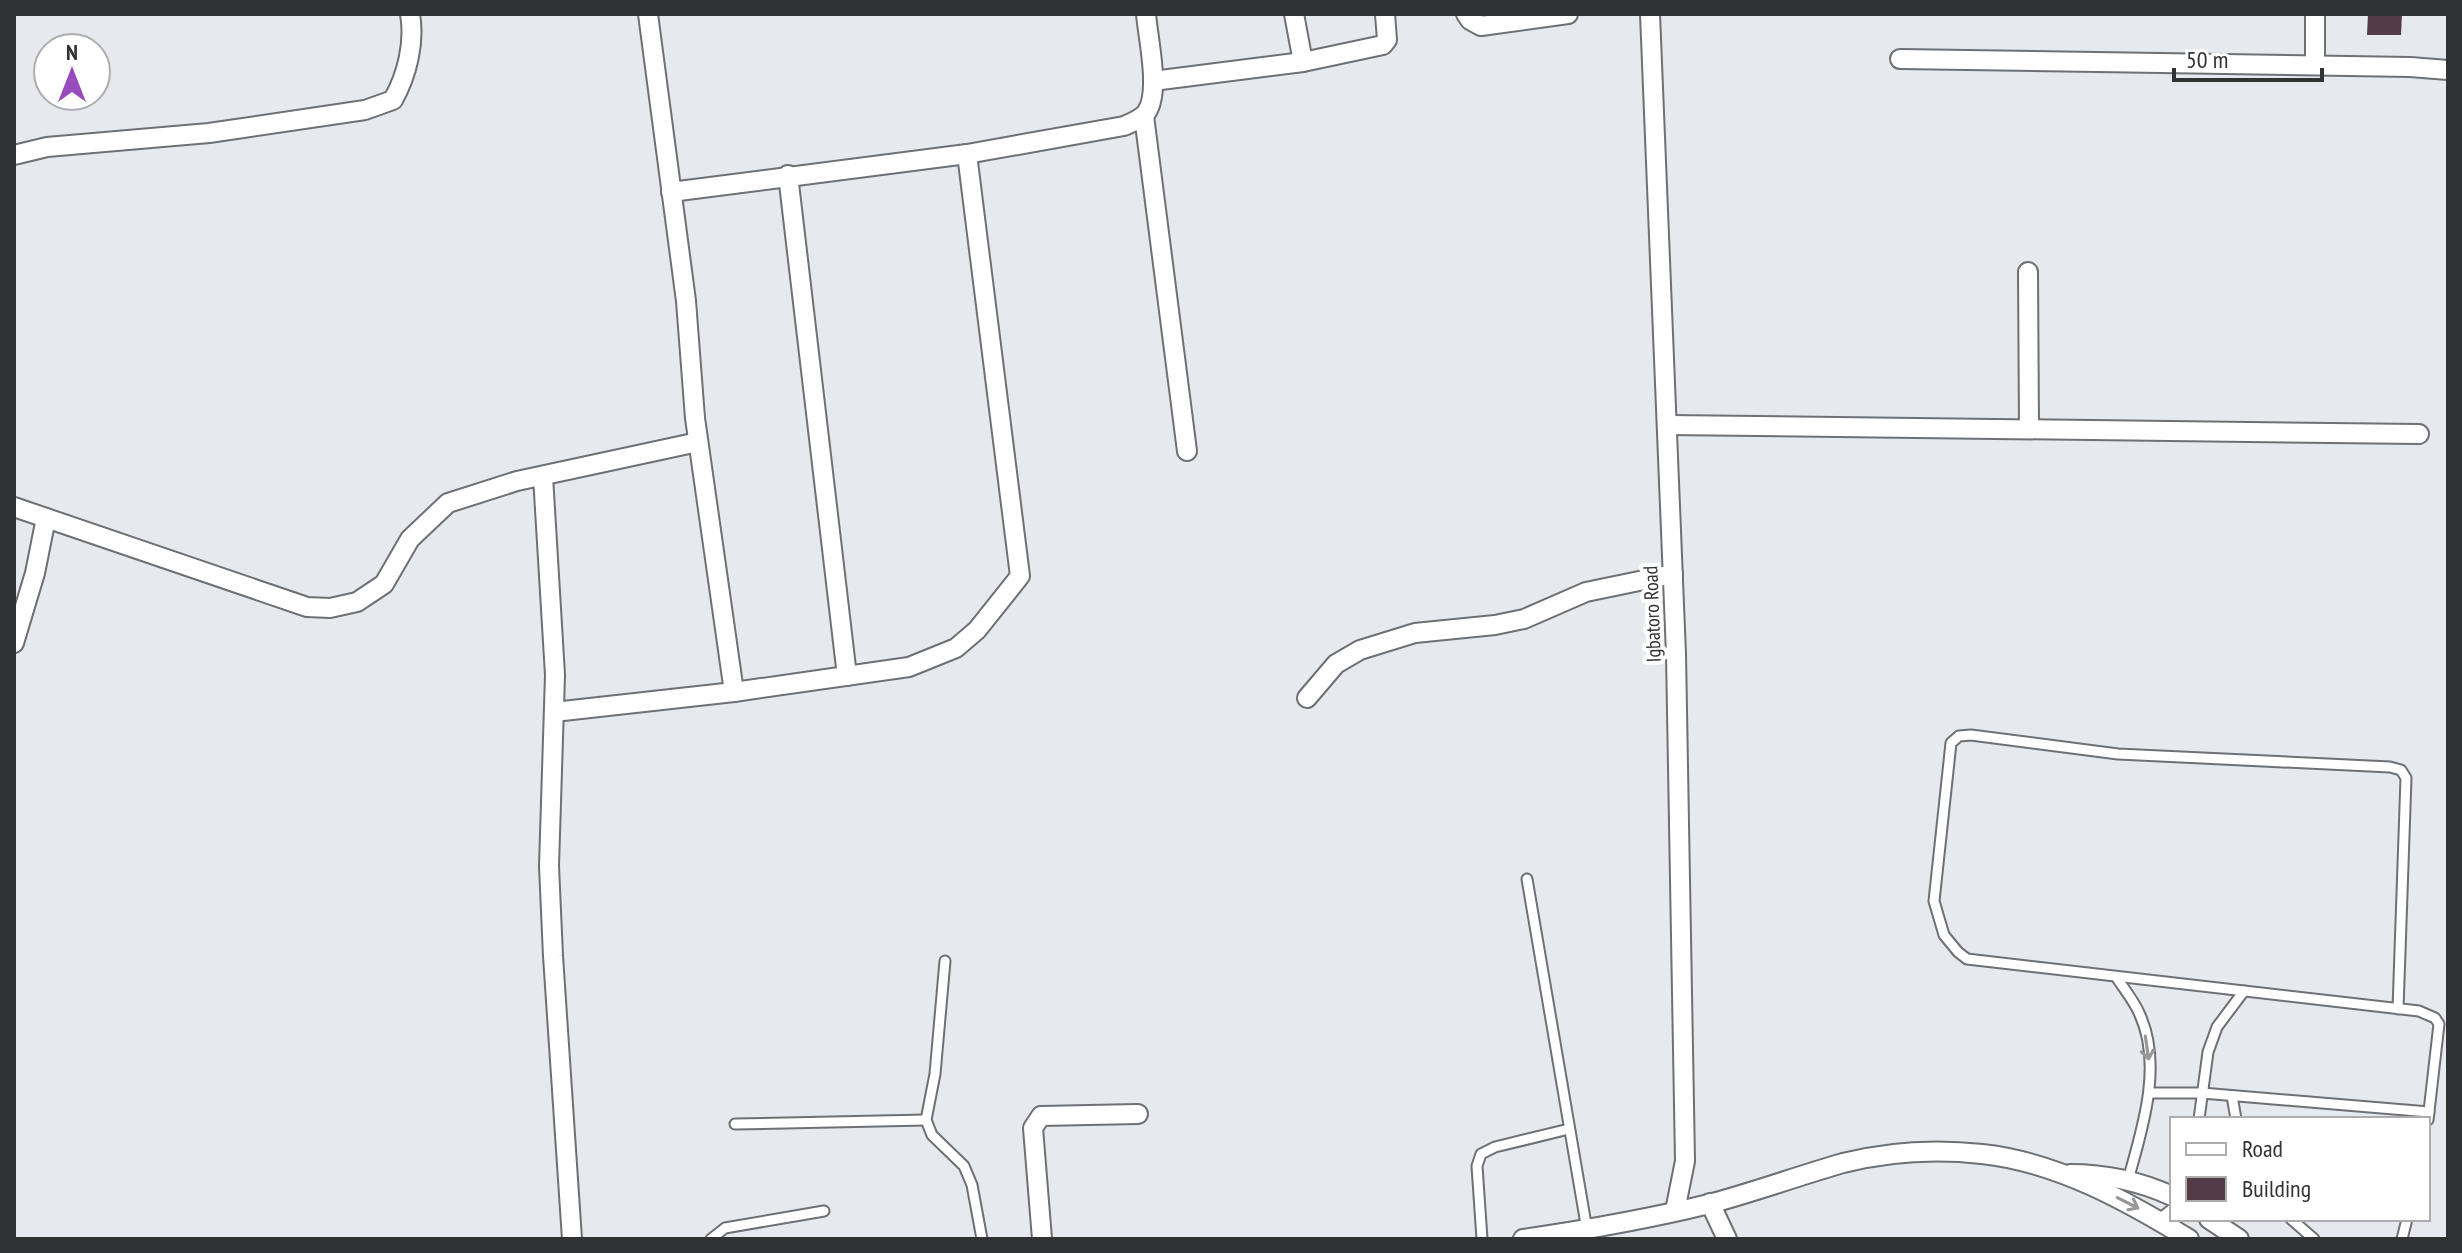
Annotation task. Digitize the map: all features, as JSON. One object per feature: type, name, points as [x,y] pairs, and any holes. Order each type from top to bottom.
[{"type":"street","points":[[14,155],[47,147],[209,133],[365,110],[393,100],[405,78],[412,28],[410,14]]},
{"type":"street","points":[[648,14],[686,301],[698,442],[734,692]]},
{"type":"street","points":[[671,192],[967,154],[1124,126],[1144,116],[1150,105],[1153,81],[1146,14]]},
{"type":"street","points":[[1294,14],[1303,62]]},
{"type":"street","points":[[1153,81],[1303,62],[1383,45],[1387,40],[1385,14]]},
{"type":"street","points":[[1466,14],[1481,26],[1568,14]]},
{"type":"street","name":"Igbatoro Road","points":[[1650,14],[1673,574],[1685,1161],[1675,1211]]},
{"type":"street","points":[[2315,14],[2315,65]]},
{"type":"street","points":[[1900,59],[2448,70]]},
{"type":"street","points":[[1144,116],[1187,451]]},
{"type":"street","points":[[554,712],[734,692],[909,667],[956,648],[977,630],[1020,576],[967,154]]},
{"type":"street","points":[[788,175],[847,676]]},
{"type":"street","points":[[2028,272],[2029,428]]},
{"type":"street","points":[[1667,425],[2419,434]]},
{"type":"street","points":[[14,507],[307,607],[330,608],[357,602],[384,584],[410,539],[448,503],[517,481],[698,442]]},
{"type":"street","points":[[543,476],[555,675],[550,896],[572,1239]]},
{"type":"street","points":[[14,643],[35,573],[46,518]]},
{"type":"street","points":[[1307,698],[1336,664],[1360,650],[1415,633],[1524,619],[1586,592],[1673,574]]},
{"type":"street","points":[[1042,1239],[1033,1128],[1036,1122],[1041,1116],[1138,1114]]},
{"type":"street","points":[[1536,1238],[1710,1203],[1845,1163],[1888,1155],[1983,1154],[2063,1174],[2165,1214]]},
{"type":"street","points":[[2063,1174],[2100,1174],[2128,1180],[2170,1195]]},
{"type":"street","points":[[1710,1203],[1727,1239]]},
{"type":"street","points":[[2172,1221],[2189,1239]]},
{"type":"street","points":[[2212,1221],[2240,1239]]},
{"type":"lane","points":[[2149,1093],[2202,1093],[2428,1116],[2439,1024],[2435,1018],[2419,1011],[2398,1009],[2244,991],[2117,978],[1967,959],[1944,935],[1934,901],[1951,743],[1959,736],[2118,754],[2401,770],[2406,778],[2398,1009]]},
{"type":"lane","points":[[1527,879],[1587,1230]]},
{"type":"lane","points":[[945,961],[935,1074],[926,1120],[932,1135],[964,1166],[972,1185],[982,1239]]},
{"type":"lane","points":[[2117,978],[2141,1015],[2149,1052],[2147,1110],[2128,1180]]},
{"type":"lane","points":[[2199,1117],[2208,1052],[2217,1027],[2244,991]]},
{"type":"lane","points":[[2232,1096],[2236,1117]]},
{"type":"lane","points":[[735,1124],[926,1120]]},
{"type":"lane","points":[[1482,1239],[1477,1166],[1481,1154],[1495,1147],[1569,1129]]},
{"type":"lane","points":[[711,1239],[725,1228],[824,1211]]},
{"type":"lane","points":[[2231,1221],[2240,1239]]},
{"type":"lane","points":[[2293,1221],[2314,1239]]},
{"type":"building","points":[[2368,14],[2402,14],[2401,35],[2367,35]]}]
